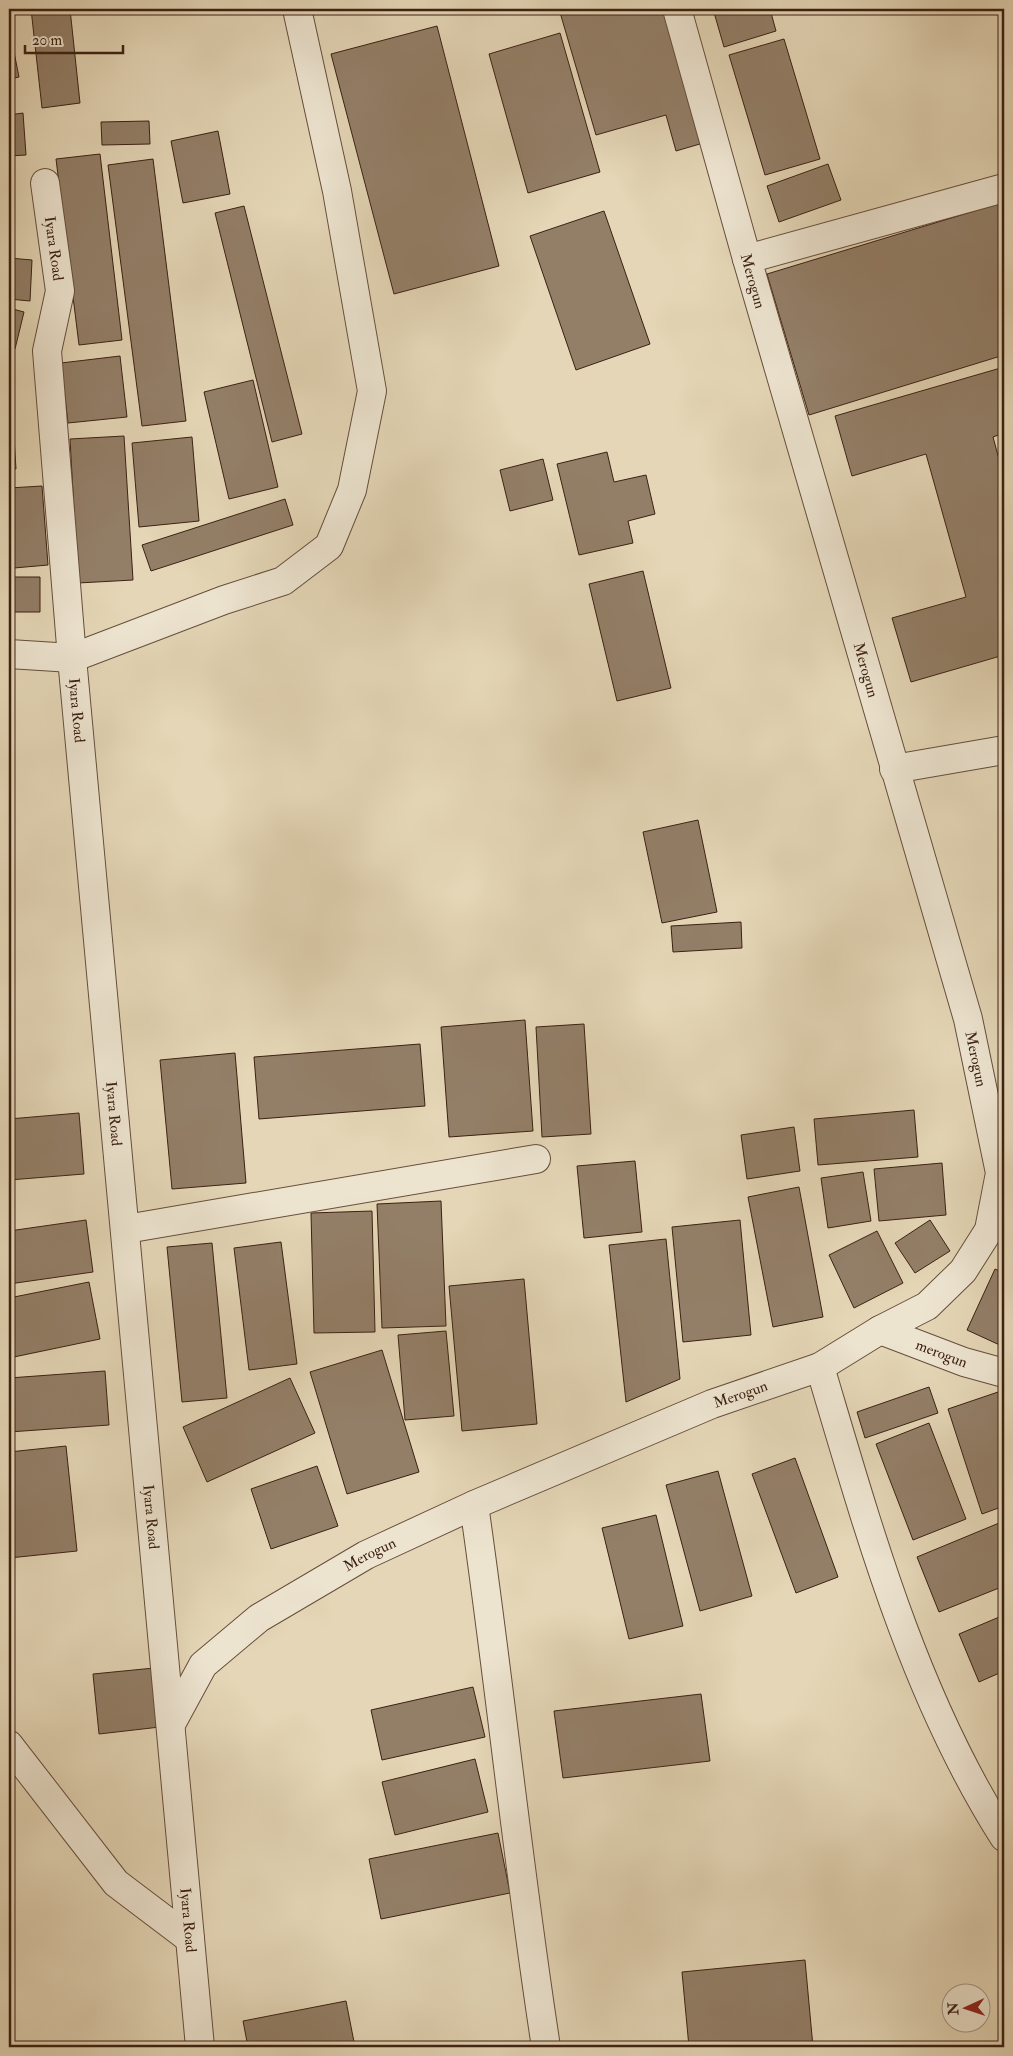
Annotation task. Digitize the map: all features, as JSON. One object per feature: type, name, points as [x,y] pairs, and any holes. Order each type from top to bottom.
[{"type":"street","points":[[9,654],[72,658],[224,600],[283,581],[329,546],[352,490],[372,392],[337,192],[297,9]]},
{"type":"street","name":"Merogun","points":[[171,1724],[203,1665],[260,1618],[366,1554],[474,1505],[712,1404],[820,1367],[880,1330],[927,1306],[964,1271],[988,1230],[1000,1172],[968,1019],[894,770],[677,9]]},
{"type":"street","name":"Iyara Road","points":[[45,183],[60,291],[47,351],[72,658],[200,2047]]},
{"type":"street","points":[[747,259],[1004,188]]},
{"type":"street","points":[[894,770],[1004,750]]},
{"type":"street","points":[[126,1229],[536,1159]]},
{"type":"street","name":"merogun","points":[[880,1330],[964,1362],[1004,1373]]},
{"type":"street","points":[[820,1367],[867,1523],[900,1618],[935,1709],[981,1798],[1004,1837]]},
{"type":"street","points":[[474,1505],[494,1638],[511,1792],[546,2047]]},
{"type":"street","points":[[9,1745],[116,1883],[190,1939]]},
{"type":"building","points":[[31,9],[70,9],[80,103],[42,108]]},
{"type":"building","points":[[559,9],[672,9],[710,141],[676,151],[666,115],[596,135]]},
{"type":"building","points":[[713,9],[770,9],[776,31],[724,47]]},
{"type":"building","points":[[437,26],[499,266],[394,294],[331,54]]},
{"type":"building","points":[[9,33],[19,77],[9,79]]},
{"type":"building","points":[[560,33],[600,172],[528,193],[489,54]]},
{"type":"building","points":[[784,39],[820,159],[765,175],[729,55]]},
{"type":"building","points":[[23,113],[26,155],[9,156],[9,115]]},
{"type":"building","points":[[149,121],[150,144],[102,145],[101,122]]},
{"type":"building","points":[[218,131],[230,194],[183,203],[171,141]]},
{"type":"building","points":[[100,154],[122,340],[79,345],[56,159]]},
{"type":"building","points":[[153,159],[186,421],[142,426],[108,165]]},
{"type":"building","points":[[828,164],[841,200],[779,222],[767,186]]},
{"type":"building","points":[[1004,202],[1004,355],[809,415],[767,274]]},
{"type":"building","points":[[244,206],[302,434],[272,442],[215,213]]},
{"type":"building","points":[[604,211],[650,344],[576,370],[530,236]]},
{"type":"building","points":[[9,258],[32,260],[30,301],[9,299]]},
{"type":"building","points":[[9,308],[24,312],[15,349],[9,348]]},
{"type":"building","points":[[120,356],[127,417],[68,423],[61,363]]},
{"type":"building","points":[[9,360],[16,469],[9,469]]},
{"type":"building","points":[[1004,367],[1004,433],[993,437],[1004,478],[1004,655],[911,682],[892,618],[966,597],[926,454],[852,476],[835,416]]},
{"type":"building","points":[[253,380],[278,487],[229,499],[204,392]]},
{"type":"building","points":[[124,436],[133,580],[78,583],[70,439]]},
{"type":"building","points":[[192,437],[199,521],[139,527],[132,443]]},
{"type":"building","points":[[607,452],[614,482],[646,475],[655,514],[628,521],[633,543],[579,555],[557,464]]},
{"type":"building","points":[[543,459],[553,500],[510,511],[500,470]]},
{"type":"building","points":[[42,486],[48,565],[14,568],[9,488]]},
{"type":"building","points":[[285,499],[293,525],[151,571],[142,545]]},
{"type":"building","points":[[643,571],[671,688],[617,701],[589,584]]},
{"type":"building","points":[[9,577],[40,577],[40,612],[9,612]]},
{"type":"building","points":[[698,820],[717,912],[662,923],[643,832]]},
{"type":"building","points":[[741,922],[742,948],[673,952],[671,926]]},
{"type":"building","points":[[525,1020],[533,1131],[449,1137],[441,1027]]},
{"type":"building","points":[[584,1024],[591,1134],[542,1137],[536,1027]]},
{"type":"building","points":[[420,1044],[425,1106],[259,1119],[254,1057]]},
{"type":"building","points":[[235,1053],[246,1183],[172,1189],[160,1060]]},
{"type":"building","points":[[914,1110],[918,1157],[818,1165],[814,1119]]},
{"type":"building","points":[[79,1113],[84,1174],[9,1180],[9,1119]]},
{"type":"building","points":[[794,1127],[800,1171],[747,1179],[741,1135]]},
{"type":"building","points":[[635,1161],[642,1232],[584,1238],[577,1166]]},
{"type":"building","points":[[942,1163],[946,1215],[879,1221],[874,1169]]},
{"type":"building","points":[[863,1172],[871,1221],[828,1228],[821,1178]]},
{"type":"building","points":[[799,1187],[823,1317],[773,1327],[748,1197]]},
{"type":"building","points":[[441,1201],[446,1326],[382,1328],[377,1204]]},
{"type":"building","points":[[372,1211],[375,1332],[314,1333],[311,1213]]},
{"type":"building","points":[[86,1220],[93,1272],[9,1284],[9,1231]]},
{"type":"building","points":[[740,1220],[751,1335],[683,1342],[672,1227]]},
{"type":"building","points":[[930,1220],[950,1251],[915,1273],[895,1243]]},
{"type":"building","points":[[877,1231],[903,1283],[854,1308],[829,1255]]},
{"type":"building","points":[[666,1239],[680,1379],[626,1402],[609,1245]]},
{"type":"building","points":[[281,1242],[297,1364],[249,1370],[234,1248]]},
{"type":"building","points":[[212,1243],[227,1398],[182,1402],[167,1247]]},
{"type":"building","points":[[995,1269],[1004,1273],[1004,1347],[967,1330]]},
{"type":"building","points":[[524,1279],[537,1424],[462,1431],[449,1286]]},
{"type":"building","points":[[89,1282],[100,1339],[9,1358],[9,1298]]},
{"type":"building","points":[[446,1331],[454,1416],[405,1420],[398,1335]]},
{"type":"building","points":[[382,1350],[419,1472],[347,1494],[310,1372]]},
{"type":"building","points":[[105,1371],[109,1425],[9,1432],[9,1378]]},
{"type":"building","points":[[290,1378],[315,1433],[207,1482],[183,1427]]},
{"type":"building","points":[[929,1387],[938,1413],[865,1438],[857,1412]]},
{"type":"building","points":[[1004,1390],[1004,1506],[982,1514],[948,1409]]},
{"type":"building","points":[[929,1423],[966,1519],[913,1540],[876,1444]]},
{"type":"building","points":[[66,1446],[77,1551],[9,1558],[9,1452]]},
{"type":"building","points":[[795,1458],[838,1577],[796,1593],[752,1474]]},
{"type":"building","points":[[317,1466],[338,1526],[271,1549],[251,1489]]},
{"type":"building","points":[[718,1471],[752,1596],[700,1611],[666,1485]]},
{"type":"building","points":[[656,1515],[683,1626],[629,1639],[602,1528]]},
{"type":"building","points":[[1004,1521],[1004,1586],[939,1612],[917,1557]]},
{"type":"building","points":[[1004,1615],[1004,1671],[979,1682],[959,1634]]},
{"type":"building","points":[[154,1668],[160,1727],[99,1734],[93,1674]]},
{"type":"building","points":[[473,1687],[485,1737],[382,1760],[371,1710]]},
{"type":"building","points":[[701,1694],[710,1761],[563,1778],[554,1711]]},
{"type":"building","points":[[475,1759],[488,1812],[395,1835],[382,1782]]},
{"type":"building","points":[[498,1833],[510,1893],[381,1919],[369,1859]]},
{"type":"building","points":[[805,1960],[813,2047],[689,2047],[682,1972]]},
{"type":"building","points":[[346,2001],[355,2047],[248,2047],[243,2021]]}]
